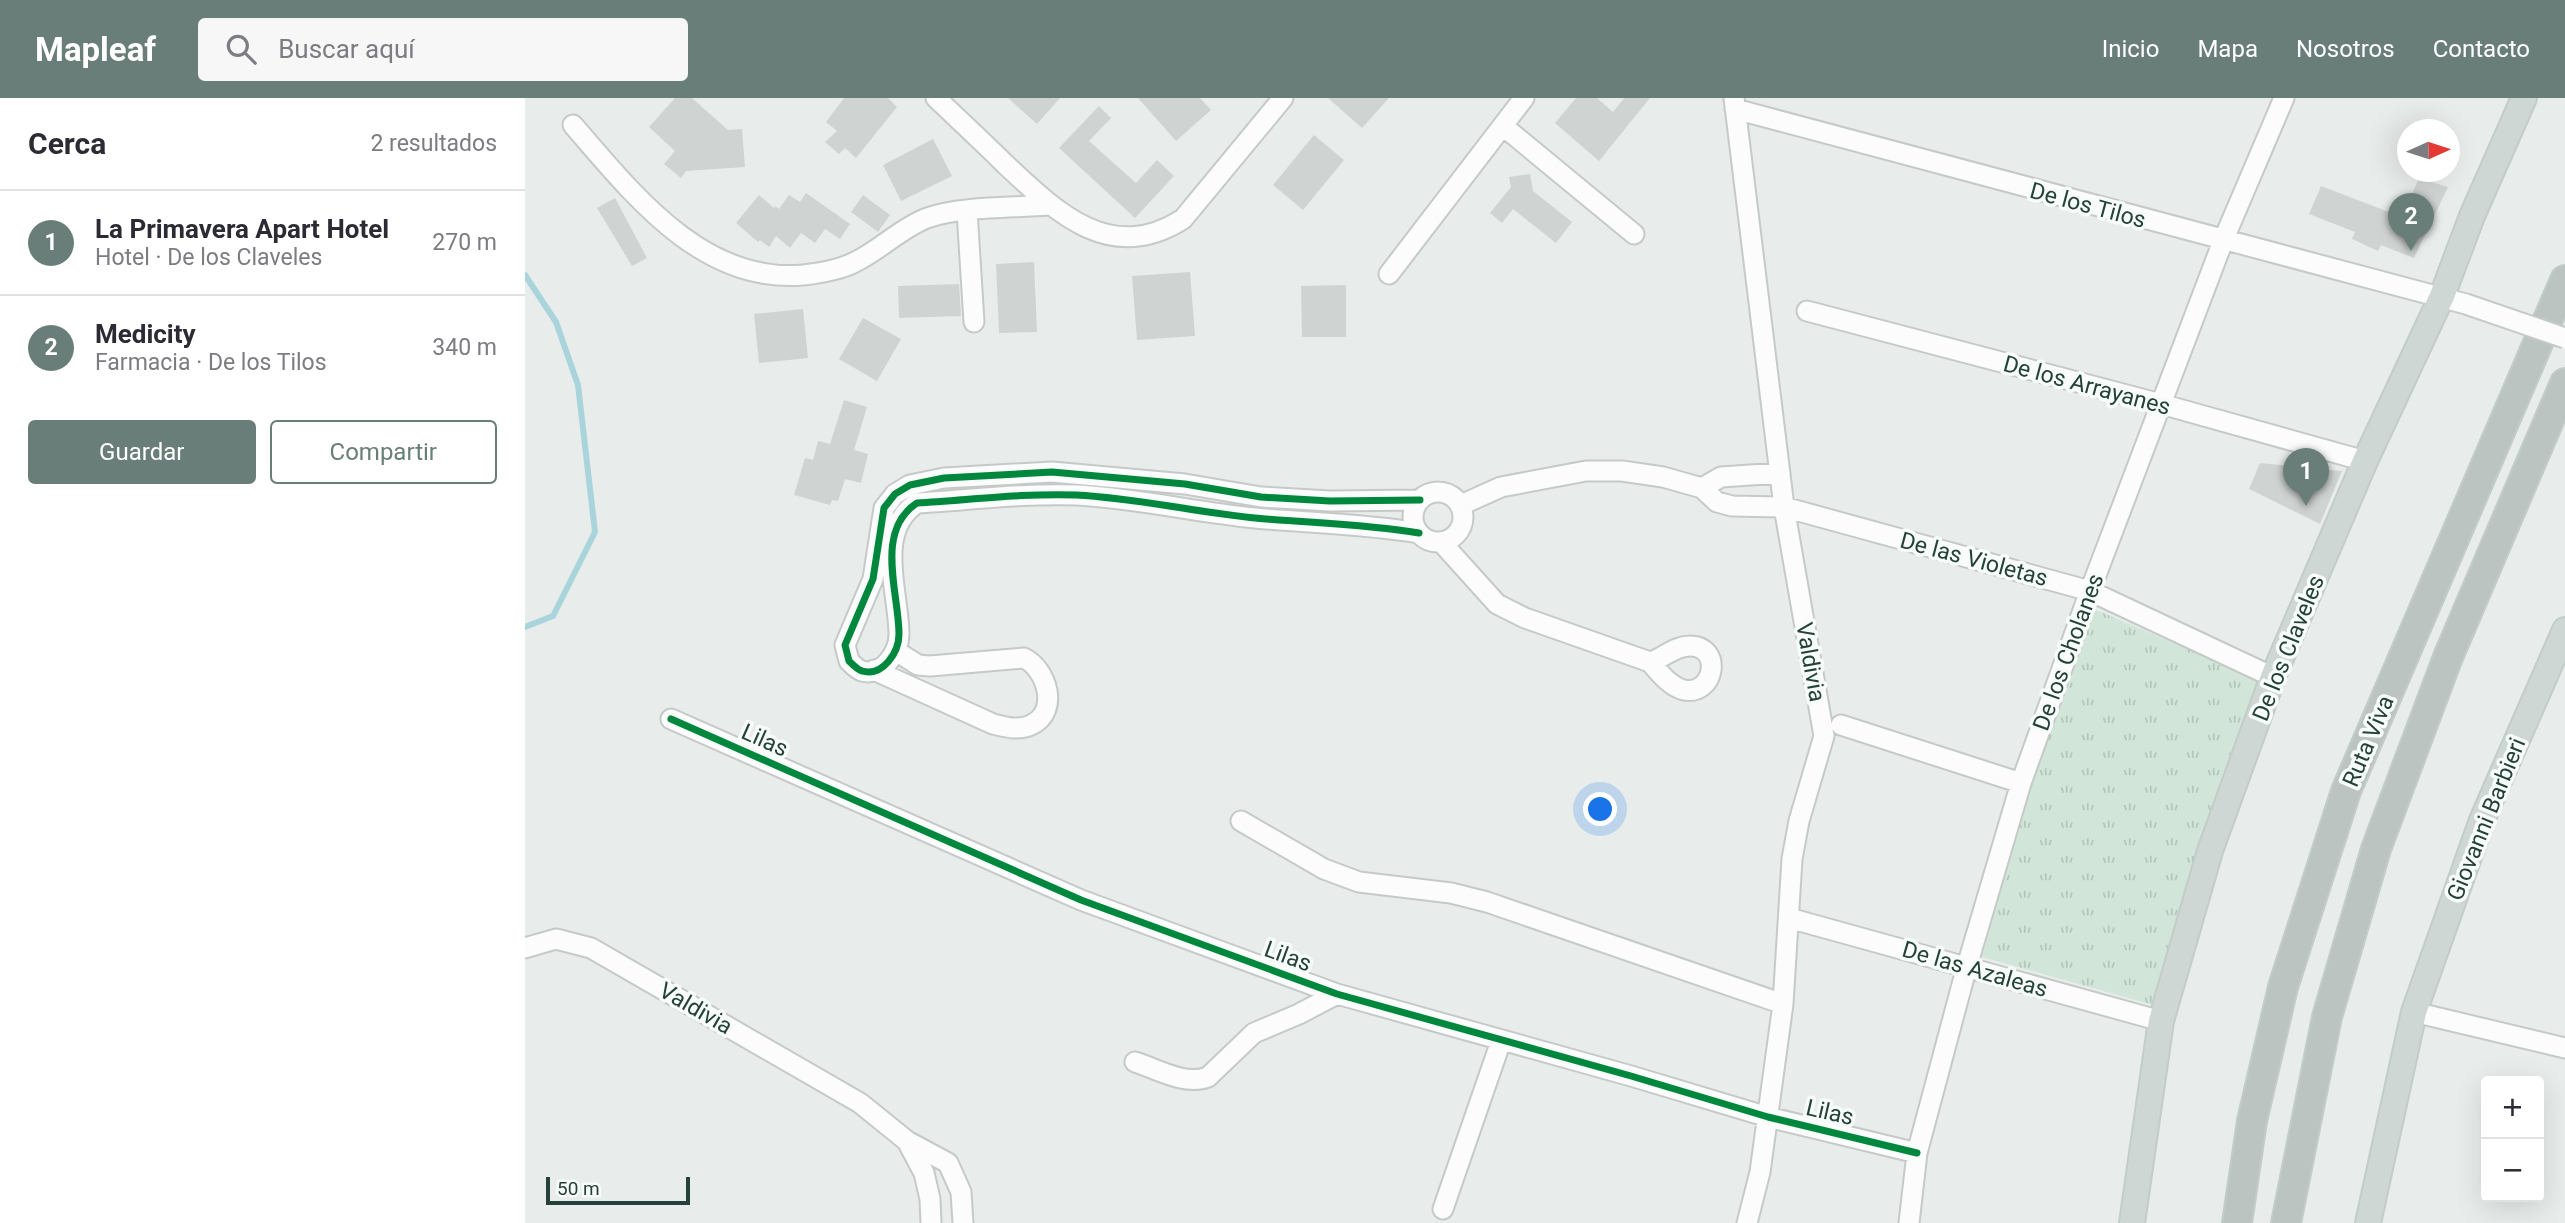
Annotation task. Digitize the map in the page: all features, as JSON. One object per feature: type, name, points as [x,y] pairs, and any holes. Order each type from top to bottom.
[{"type":"highway","name":"Ruta Viva","points":[[2237,1223],[2252,1121],[2283,987],[2346,791],[2565,280]]},
{"type":"highway","name":"Ruta Viva","points":[[2286,1223],[2326,1017],[2376,849],[2448,657],[2565,383]]},
{"type":"main road","name":"De los Claveles","points":[[2132,1223],[2161,1021],[2210,851],[2273,677],[2365,461],[2442,296],[2524,98]]},
{"type":"main road","name":"Giovanni Barbieri","points":[[2368,1223],[2414,1012],[2482,820],[2565,629]]},
{"type":"street","points":[[936,98],[1049,205],[1085,228],[1113,236],[1150,236],[1183,219],[1283,98]]},
{"type":"street","points":[[1389,274],[1524,98]]},
{"type":"street","name":"De los Cholanes","points":[[1909,1223],[1917,1153],[1967,966],[2021,783],[2090,591],[2223,241],[2284,98]]},
{"type":"street","name":"De los Tilos","points":[[1735,104],[2223,241],[2442,296],[2565,338]]},
{"type":"street","name":"Valdivia","points":[[1735,104],[1784,507],[1824,736],[1798,821],[1792,859],[1783,1004],[1760,1172],[1747,1223]]},
{"type":"street","points":[[573,125],[633,194],[669,226],[699,248],[754,273],[783,277],[854,263],[927,218],[967,211],[1049,205]]},
{"type":"street","points":[[1503,126],[1633,234]]},
{"type":"street","points":[[967,211],[974,322]]},
{"type":"street","name":"De los Arrayanes","points":[[1807,311],[2365,461]]},
{"type":"street","name":"De las Violetas","points":[[1461,505],[1501,487],[1585,471],[1622,471],[1663,477],[1702,488],[1717,502],[1733,506],[1784,507],[2090,591],[2273,677]]},
{"type":"street","points":[[1419,533],[1354,524],[1255,518],[1121,498],[1077,495],[917,503],[906,510],[893,540],[899,635],[896,651],[886,664],[874,670],[861,671],[849,661],[845,645],[873,579],[884,508],[895,494],[910,485],[944,478],[1052,472],[1185,484],[1261,497],[1330,501],[1420,500],[1430,494],[1442,492],[1453,496],[1461,505],[1464,521],[1456,536],[1441,543]]},
{"type":"street","points":[[1702,488],[1721,477],[1780,473]]},
{"type":"street","points":[[1420,500],[1415,510],[1414,522],[1419,533],[1427,540],[1441,543],[1497,604],[1525,618],[1650,662]]},
{"type":"street","points":[[874,670],[1002,726],[1010,728],[1032,725],[1043,713],[1048,697],[1044,677],[1033,663],[1024,658],[930,666],[918,665],[896,651]]},
{"type":"street","name":"Lilas","points":[[671,719],[1081,900],[1337,994],[1768,1117],[1917,1153]]},
{"type":"street","points":[[1841,725],[2021,783]]},
{"type":"street","points":[[1241,821],[1324,869],[1359,881],[1451,893],[1487,902],[1783,1004]]},
{"type":"street","name":"De las Azaleas","points":[[1789,918],[2161,1021]]},
{"type":"street","name":"Valdivia","points":[[525,947],[556,939],[591,948],[860,1103],[907,1140]]},
{"type":"street","points":[[1135,1062],[1178,1077],[1195,1081],[1203,1079],[1254,1033],[1337,994]]},
{"type":"street","points":[[2414,1012],[2565,1048]]},
{"type":"street","points":[[1443,1209],[1501,1041]]},
{"type":"street","points":[[907,1140],[924,1173],[930,1199],[930,1223]]},
{"type":"street","points":[[907,1140],[948,1163],[961,1192],[963,1223]]},
{"type":"green space","points":[[2092,608],[2259,680],[2198,847],[2153,1005],[1982,957],[2030,785]]},
{"type":"building","points":[[675,98],[692,98],[728,130],[742,129],[745,167],[686,171],[681,178],[664,164],[675,151],[649,127]]},
{"type":"building","points":[[844,98],[888,98],[897,107],[856,158],[845,148],[839,154],[825,142],[837,131],[826,122]]},
{"type":"building","points":[[1008,98],[1060,98],[1037,124]]},
{"type":"building","points":[[1138,98],[1200,98],[1211,110],[1176,141]]},
{"type":"building","points":[[1328,98],[1389,98],[1362,128]]},
{"type":"building","points":[[1576,98],[1597,98],[1613,112],[1624,98],[1650,98],[1599,161],[1555,123]]},
{"type":"building","points":[[1099,106],[1111,118],[1089,141],[1136,183],[1157,160],[1174,176],[1135,218],[1059,148]]},
{"type":"building","points":[[1314,135],[1344,160],[1303,210],[1273,185]]},
{"type":"building","points":[[933,139],[952,176],[901,201],[883,165]]},
{"type":"building","points":[[1530,174],[1533,191],[1572,222],[1556,243],[1513,209],[1502,223],[1490,213],[1511,187],[1509,177]]},
{"type":"building","points":[[2417,182],[2432,182],[2448,187],[2414,258],[2381,245],[2378,251],[2352,239],[2355,232],[2309,214],[2321,186],[2402,217]]},
{"type":"building","points":[[806,193],[850,224],[840,239],[825,229],[815,243],[801,233],[790,248],[776,236],[769,247],[760,240],[758,242],[736,223],[759,195],[779,209],[789,195],[800,202]]},
{"type":"building","points":[[863,195],[890,215],[878,232],[851,212]]},
{"type":"building","points":[[615,198],[647,258],[632,266],[597,208]]},
{"type":"building","points":[[1034,262],[1037,332],[999,333],[996,264]]},
{"type":"building","points":[[1190,272],[1195,336],[1137,340],[1132,276]]},
{"type":"building","points":[[959,284],[961,316],[899,318],[898,286]]},
{"type":"building","points":[[1346,285],[1346,337],[1302,337],[1301,286]]},
{"type":"building","points":[[803,309],[808,358],[759,363],[754,314]]},
{"type":"building","points":[[863,318],[901,339],[877,381],[839,359]]},
{"type":"building","points":[[844,400],[867,407],[854,450],[868,454],[861,483],[845,479],[838,501],[832,500],[830,505],[794,495],[805,458],[813,460],[818,441],[830,444]]},
{"type":"building","points":[[2260,463],[2342,471],[2320,524],[2249,489]]},
{"type":"waterway","points":[[525,275],[556,322],[578,385],[595,532],[553,616],[525,627]]},
{"type":"cycle path","points":[[1419,533],[1255,518],[1076,495],[917,503],[904,515],[892,546],[899,634],[893,655],[883,667],[870,672],[862,671],[849,661],[845,645],[873,579],[884,508],[895,494],[910,485],[944,478],[1052,472],[1185,484],[1261,497],[1330,501],[1420,500]]},
{"type":"cycle path","points":[[671,719],[1081,900],[1337,994],[1768,1117],[1917,1153]]},
{"type":"place","name":"Medicity","points":[[2411,251]]},
{"type":"place","name":"La Primavera Apart Hotel","points":[[2306,506]]}]
